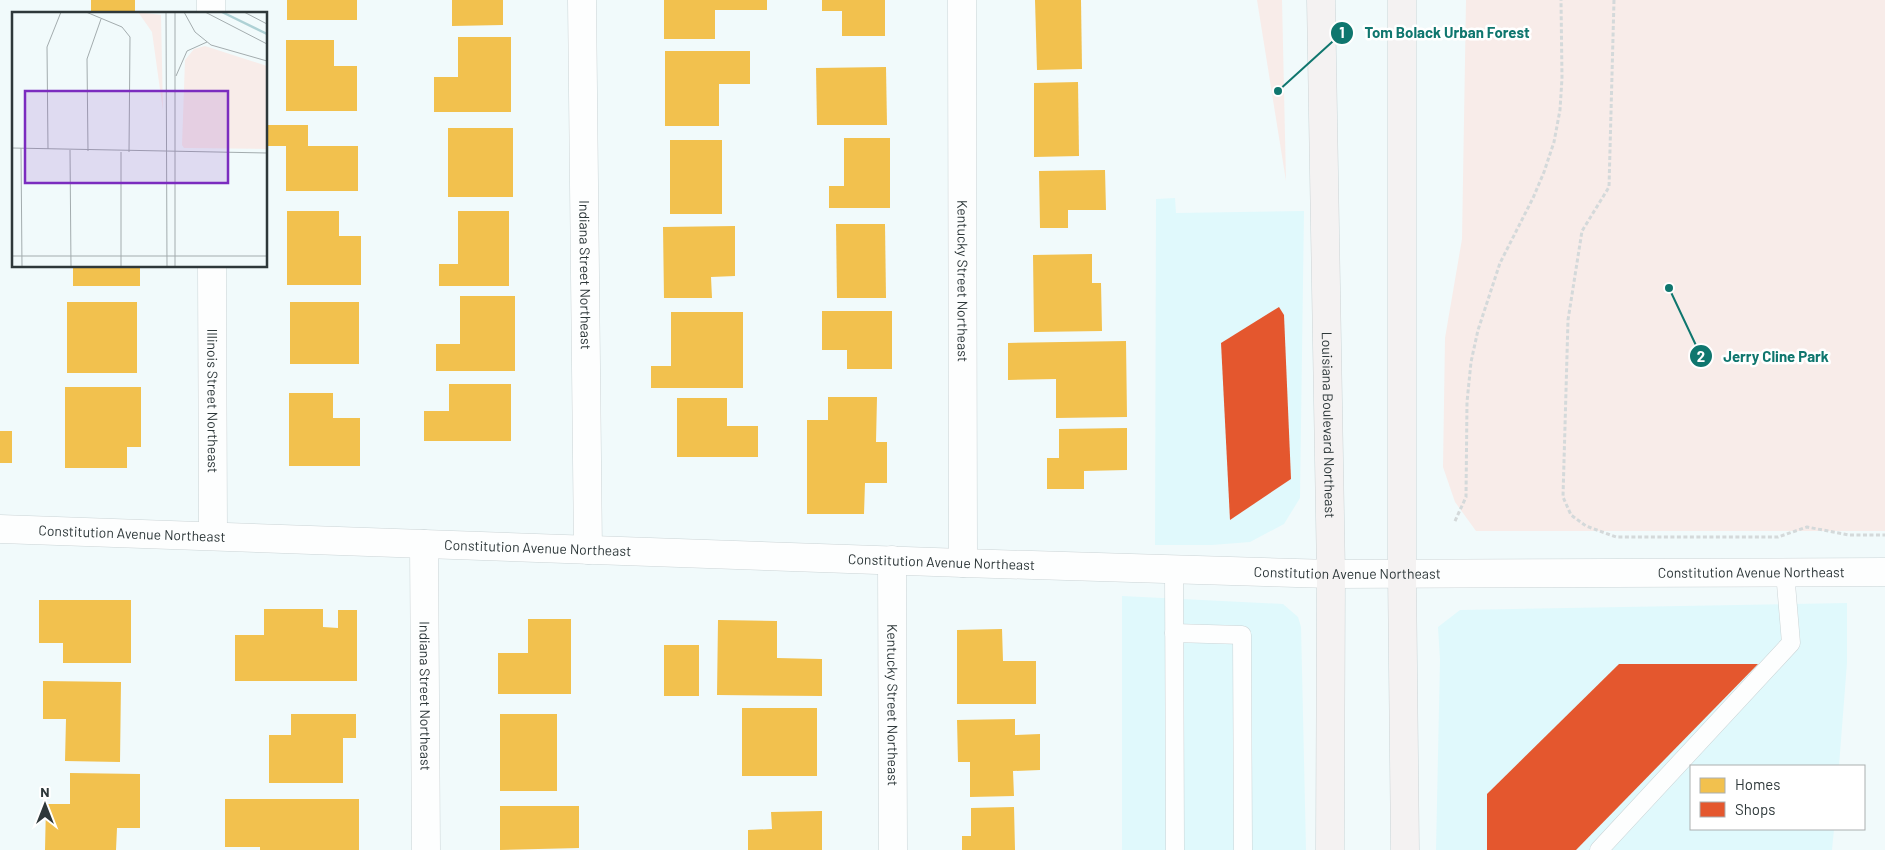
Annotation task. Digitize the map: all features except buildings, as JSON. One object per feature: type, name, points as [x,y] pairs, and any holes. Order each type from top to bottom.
[{"type":"main road","name":"Louisiana Boulevard Northeast","points":[[1321,0],[1331,574],[1330,850]]},
{"type":"main road","points":[[1402,0],[1402,574],[1405,850]]},
{"type":"street","name":"Indiana Street Northeast","points":[[582,0],[588,550]]},
{"type":"street","name":"Kentucky Street Northeast","points":[[962,0],[963,563]]},
{"type":"street","name":"Illinois Street Northeast","points":[[212,268],[213,536]]},
{"type":"street","name":"Constitution Avenue Northeast","points":[[0,530],[1331,574],[1885,572]]},
{"type":"street","name":"Indiana Street Northeast","points":[[424,544],[426,850]]},
{"type":"street","name":"Kentucky Street Northeast","points":[[892,560],[893,850]]},
{"type":"lane","points":[[1174,569],[1175,850]]},
{"type":"lane","points":[[1599,850],[1791,643],[1785,572]]},
{"type":"lane","points":[[1174,633],[1242,635],[1243,850]]},
{"type":"path","points":[[1455,520],[1466,498],[1467,402],[1471,362],[1478,330],[1500,263],[1533,198],[1554,142],[1560,110],[1562,78],[1561,0]]},
{"type":"path","points":[[1614,0],[1609,187],[1582,231],[1568,320],[1563,498],[1571,515],[1586,526],[1616,537],[1778,537],[1806,527],[1849,535],[1885,535]]},
{"type":"shaded area","points":[[1257,0],[1282,0],[1286,181]]},
{"type":"shaded area","points":[[1466,0],[1885,0],[1885,531],[1476,531],[1455,502],[1443,467],[1445,338],[1462,239]]},
{"type":"shaded area","points":[[1175,198],[1176,213],[1304,211],[1300,498],[1284,524],[1250,542],[1212,545],[1155,545],[1156,199]]},
{"type":"shaded area","points":[[1122,596],[1283,604],[1298,617],[1301,627],[1306,850],[1122,850]]},
{"type":"shaded area","points":[[1847,603],[1847,663],[1839,765],[1690,765],[1690,830],[1834,830],[1832,850],[1436,850],[1440,660],[1438,627],[1460,610]]},
{"type":"place","name":"Tom Bolack Urban Forest","points":[[1278,91]]},
{"type":"place","name":"Jerry Cline Park","points":[[1669,288]]}]
